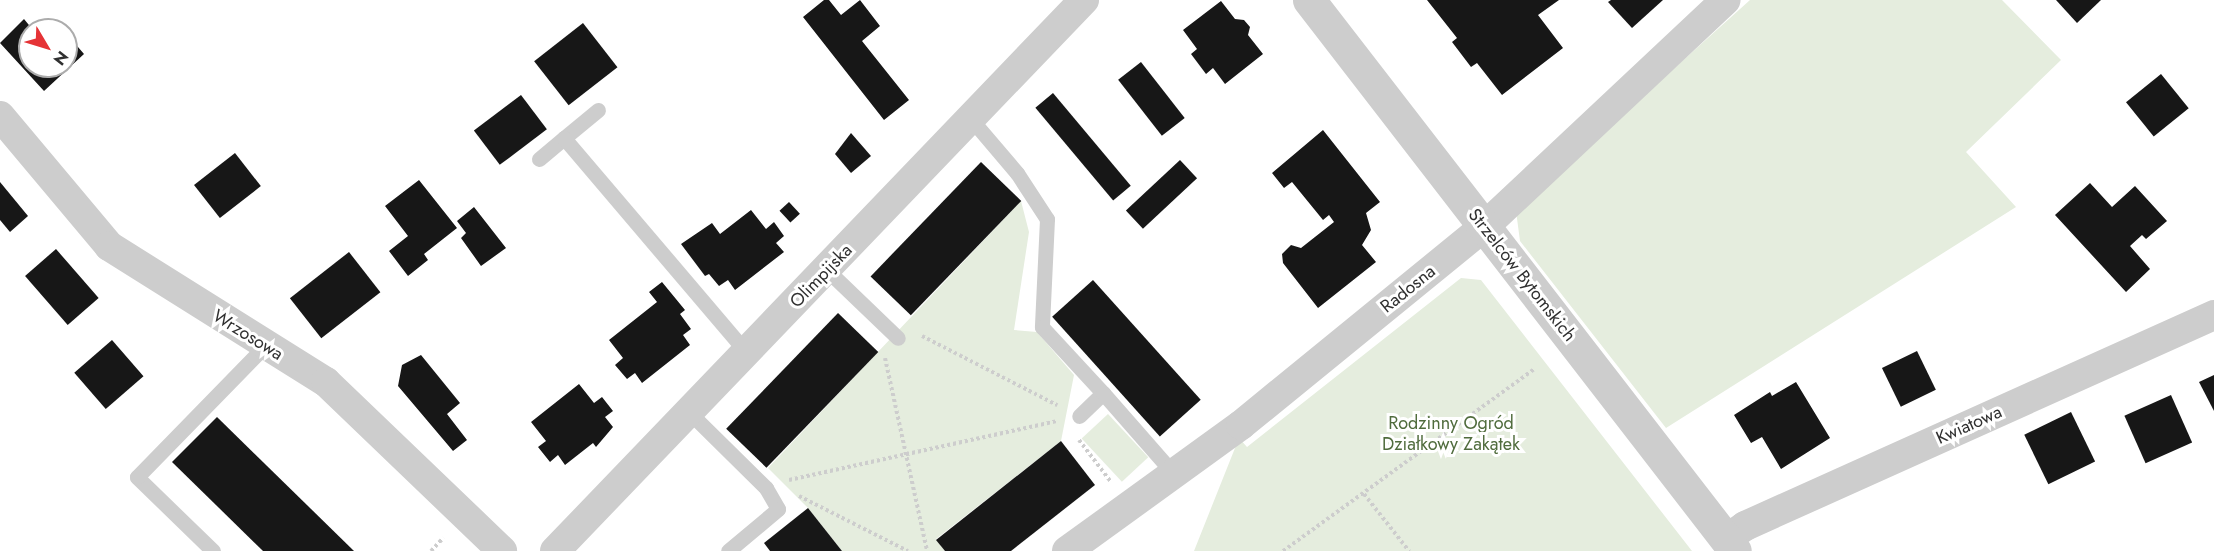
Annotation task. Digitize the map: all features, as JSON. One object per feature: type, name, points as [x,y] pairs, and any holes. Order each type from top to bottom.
[{"type":"street","name":"Olimpijska","points":[[555,551],[690,413],[1084,0]]},
{"type":"street","name":"Strzelców Bytomskich","points":[[1309,0],[1731,545]]},
{"type":"street","name":"Radosna","points":[[1067,551],[1241,425],[1485,226],[1726,0]]},
{"type":"street","name":"Wrzosowa","points":[[0,116],[109,246],[265,346],[326,382],[502,551]]},
{"type":"street","name":"Kwiatowa","points":[[1731,545],[1744,526],[2214,315]]},
{"type":"lane","points":[[540,159],[598,110]]},
{"type":"lane","points":[[970,119],[1017,173],[1047,219],[1042,327],[1174,474]]},
{"type":"lane","points":[[564,138],[747,353]]},
{"type":"lane","points":[[827,270],[898,338]]},
{"type":"lane","points":[[213,551],[137,477],[265,346]]},
{"type":"lane","points":[[1079,416],[1103,393]]},
{"type":"lane","points":[[690,413],[766,488],[778,509],[728,551]]},
{"type":"path","points":[[927,551],[908,453],[885,359],[898,338],[910,330],[1079,416]]},
{"type":"path","points":[[1283,551],[1534,369]]},
{"type":"path","points":[[909,551],[797,495],[787,480],[1079,416]]},
{"type":"path","points":[[1079,416],[1078,439],[1113,485]]},
{"type":"path","points":[[1364,494],[1409,551]]},
{"type":"green space","points":[[1750,0],[2002,0],[2061,60],[1966,152],[2016,207],[1666,428],[1520,241],[1516,211]]},
{"type":"green space","points":[[1021,201],[1029,232],[1014,330],[1037,332],[1074,375],[1061,441],[936,539],[945,551],[842,551],[808,508],[768,468]]},
{"type":"green space","name":"Rodzinny Ogród Działkowy Zakątek","points":[[1461,278],[1481,280],[1692,551],[1194,551],[1239,438],[1247,447]]},
{"type":"green space","points":[[1108,414],[1148,457],[1122,482],[1082,439]]},
{"type":"building","points":[[824,0],[829,0],[841,15],[860,0],[880,26],[862,41],[909,100],[884,120],[803,17]]},
{"type":"building","points":[[1427,0],[1559,0],[1538,15],[1563,48],[1502,95],[1477,63],[1471,67],[1452,42],[1457,38]]},
{"type":"building","points":[[1611,0],[1663,0],[1632,28],[1608,2]]},
{"type":"building","points":[[2056,0],[2101,0],[2077,23]]},
{"type":"building","points":[[1221,1],[1235,19],[1244,20],[1250,27],[1248,35],[1263,54],[1225,84],[1213,68],[1206,74],[1191,54],[1197,49],[1183,30]]},
{"type":"building","points":[[583,23],[617,67],[569,105],[534,61]]},
{"type":"building","points":[[18,25],[18,63],[0,43]]},
{"type":"building","points":[[78,47],[84,54],[78,60]]},
{"type":"building","points":[[1141,62],[1185,118],[1162,136],[1118,80]]},
{"type":"building","points":[[2161,74],[2189,108],[2154,137],[2126,102]]},
{"type":"building","points":[[32,78],[58,78],[44,91]]},
{"type":"building","points":[[1053,93],[1131,186],[1113,200],[1035,108]]},
{"type":"building","points":[[521,95],[547,129],[500,165],[474,131]]},
{"type":"building","points":[[1323,130],[1380,202],[1366,213],[1371,230],[1362,245],[1376,262],[1318,308],[1283,263],[1282,254],[1291,245],[1301,248],[1334,222],[1329,215],[1323,220],[1292,182],[1284,188],[1272,173]]},
{"type":"building","points":[[851,133],[871,156],[851,173],[835,154]]},
{"type":"building","points":[[235,153],[261,186],[220,218],[194,185]]},
{"type":"building","points":[[1180,160],[1197,178],[1143,229],[1126,210]]},
{"type":"building","points":[[981,162],[1021,201],[911,315],[871,276]]},
{"type":"building","points":[[419,180],[457,228],[424,254],[428,260],[408,276],[389,251],[408,236],[385,206]]},
{"type":"building","points":[[0,182],[28,216],[10,232],[0,220]]},
{"type":"building","points":[[2090,183],[2112,207],[2135,186],[2167,221],[2146,239],[2142,235],[2130,246],[2150,269],[2126,292],[2055,215]]},
{"type":"building","points":[[789,202],[800,214],[790,223],[779,211]]},
{"type":"building","points":[[474,207],[506,248],[481,266],[461,238],[466,233],[457,221]]},
{"type":"building","points":[[751,210],[766,229],[774,222],[784,236],[776,243],[784,252],[735,290],[728,280],[719,286],[709,274],[705,276],[681,244],[712,223],[720,234]]},
{"type":"building","points":[[56,249],[99,298],[68,325],[25,276]]},
{"type":"building","points":[[349,252],[380,292],[321,338],[290,298]]},
{"type":"building","points":[[1093,280],[1201,400],[1160,436],[1052,317]]},
{"type":"building","points":[[662,282],[685,310],[680,314],[691,329],[683,335],[690,345],[642,383],[635,373],[627,379],[615,365],[623,358],[609,340],[657,302],[649,292]]},
{"type":"building","points":[[838,313],[878,352],[766,468],[726,429]]},
{"type":"building","points":[[112,340],[143,376],[106,409],[74,373]]},
{"type":"building","points":[[1917,351],[1936,390],[1901,407],[1882,368]]},
{"type":"building","points":[[421,355],[460,403],[447,414],[467,440],[453,451],[398,386],[402,365]]},
{"type":"building","points":[[2214,375],[2214,411],[2199,382]]},
{"type":"building","points":[[1796,382],[1830,438],[1781,469],[1762,437],[1751,443],[1734,415],[1770,392],[1772,396]]},
{"type":"building","points":[[579,384],[594,403],[602,397],[613,411],[605,417],[613,427],[596,447],[593,443],[565,465],[558,455],[550,462],[538,447],[546,441],[531,422]]},
{"type":"building","points":[[2171,395],[2192,443],[2146,463],[2124,416]]},
{"type":"building","points":[[2071,412],[2095,461],[2048,484],[2024,435]]},
{"type":"building","points":[[217,417],[354,551],[263,551],[172,462]]},
{"type":"building","points":[[1061,441],[1095,485],[1011,551],[945,551],[936,540]]},
{"type":"building","points":[[808,508],[842,551],[770,551],[764,543]]}]
